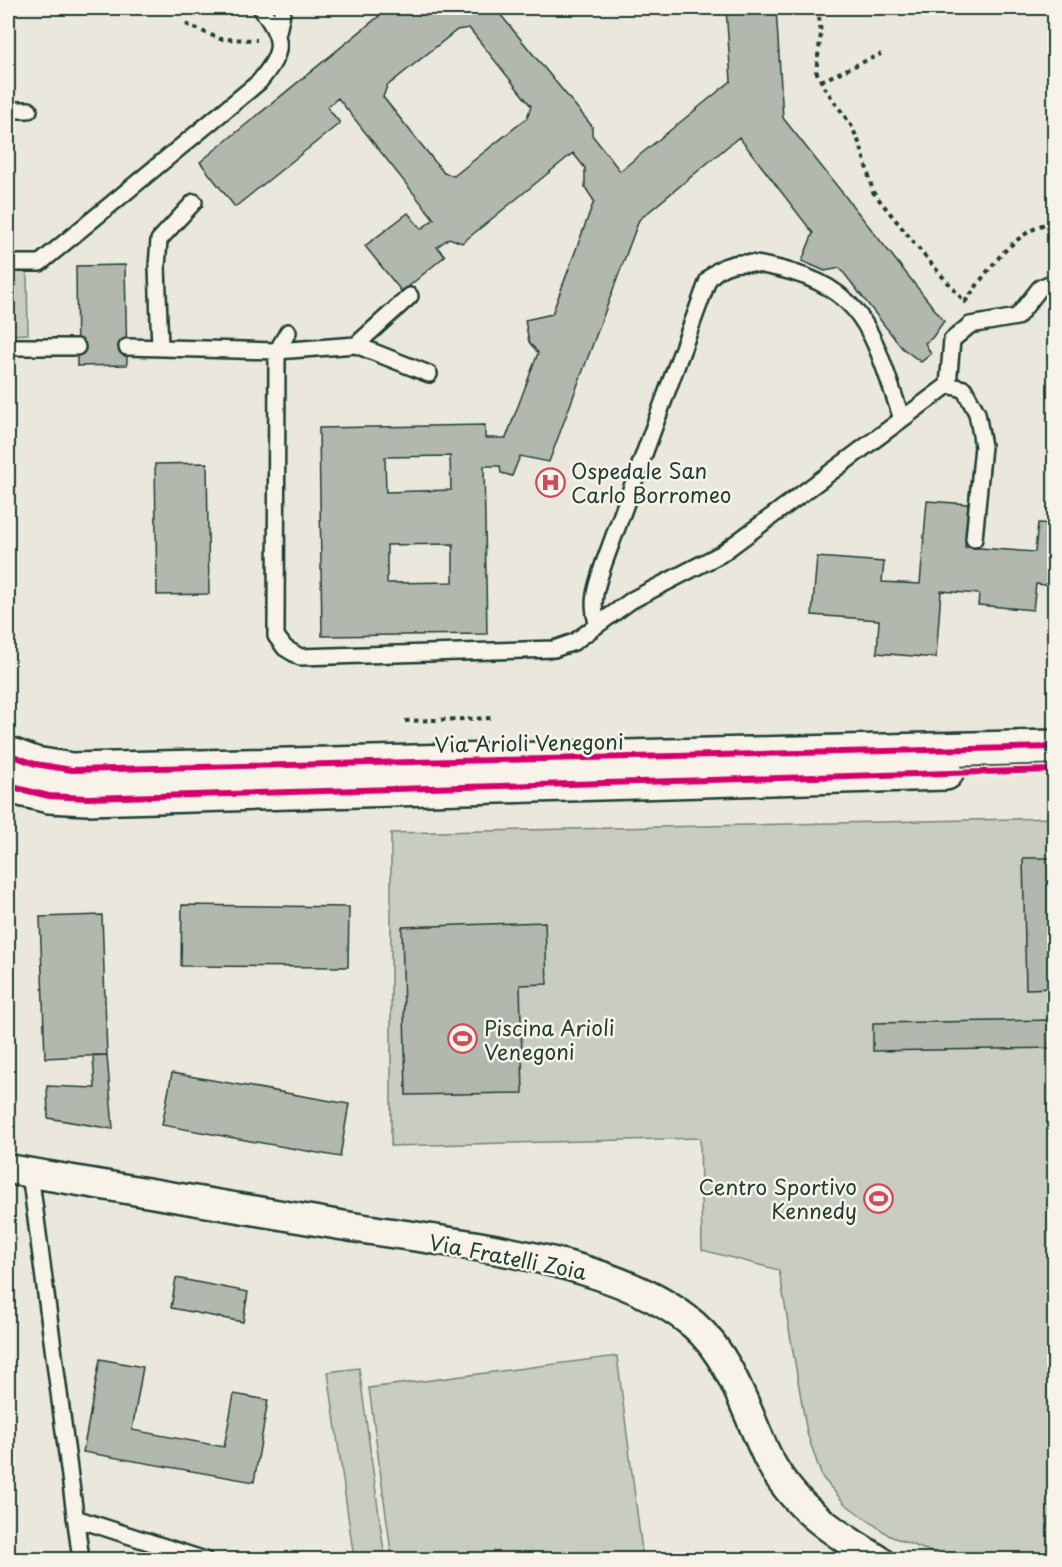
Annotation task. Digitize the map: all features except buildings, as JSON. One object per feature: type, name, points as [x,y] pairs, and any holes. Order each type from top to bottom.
[{"type":"main road","name":"Via Arioli Venegoni","points":[[8,754],[36,764],[72,770],[1054,747]]},
{"type":"main road","name":"Via Arioli Venegoni","points":[[8,786],[49,796],[87,798],[1054,770]]},
{"type":"street","name":"Via Fratelli Zoia","points":[[19,1171],[537,1258],[629,1285],[666,1305],[696,1326],[721,1358],[769,1461],[788,1489],[806,1511],[829,1530],[879,1560]]},
{"type":"lane","points":[[261,8],[278,32]]},
{"type":"lane","points":[[8,263],[40,262],[259,82],[277,60],[278,32],[283,8]]},
{"type":"lane","points":[[8,110],[29,110]]},
{"type":"lane","points":[[160,347],[156,267],[159,240],[194,202]]},
{"type":"lane","points":[[597,624],[593,596],[604,563],[708,280],[716,270],[726,265],[750,263],[788,270],[832,288],[858,310],[876,346],[902,419]]},
{"type":"lane","points":[[948,386],[952,340],[970,325],[1017,317],[1040,288],[1054,282]]},
{"type":"lane","points":[[356,345],[410,296]]},
{"type":"lane","points":[[288,332],[277,351],[276,636],[285,648],[300,657],[554,649],[574,642],[632,600],[721,554],[948,386],[964,389],[977,413],[983,446],[974,539]]},
{"type":"lane","points":[[127,347],[277,351],[356,345],[429,374]]},
{"type":"lane","points":[[8,347],[77,347]]},
{"type":"lane","points":[[19,1171],[81,1560]]},
{"type":"lane","points":[[75,1518],[205,1560]]},
{"type":"path","points":[[818,8],[821,34],[816,72],[851,125],[861,147],[873,192],[965,302],[1003,250],[1036,226],[1054,221]]},
{"type":"path","points":[[186,24],[204,34],[237,41],[253,41],[278,32]]},
{"type":"path","points":[[821,81],[881,54]]},
{"type":"path","points":[[405,721],[493,718]]},
{"type":"shaded area","points":[[8,271],[27,271],[28,334],[8,335]]},
{"type":"shaded area","name":"Centro Sportivo Kennedy","points":[[1054,818],[1054,1559],[949,1559],[890,1536],[845,1504],[822,1477],[807,1433],[779,1270],[702,1250],[700,1138],[391,1146],[391,833]]},
{"type":"shaded area","points":[[617,1356],[643,1559],[392,1559],[369,1388]]},
{"type":"shaded area","points":[[359,1368],[385,1559],[354,1559],[328,1372]]},
{"type":"cycle path","points":[[8,754],[35,764],[72,770],[1054,747]]},
{"type":"cycle path","points":[[8,786],[49,796],[87,798],[1054,770]]},
{"type":"place","name":"Ospedale San Carlo Borromeo","points":[[550,482]]},
{"type":"place","name":"Piscina Arioli Venegoni","points":[[463,1039]]},
{"type":"place","name":"Centro Sportivo Kennedy","points":[[878,1198]]}]
